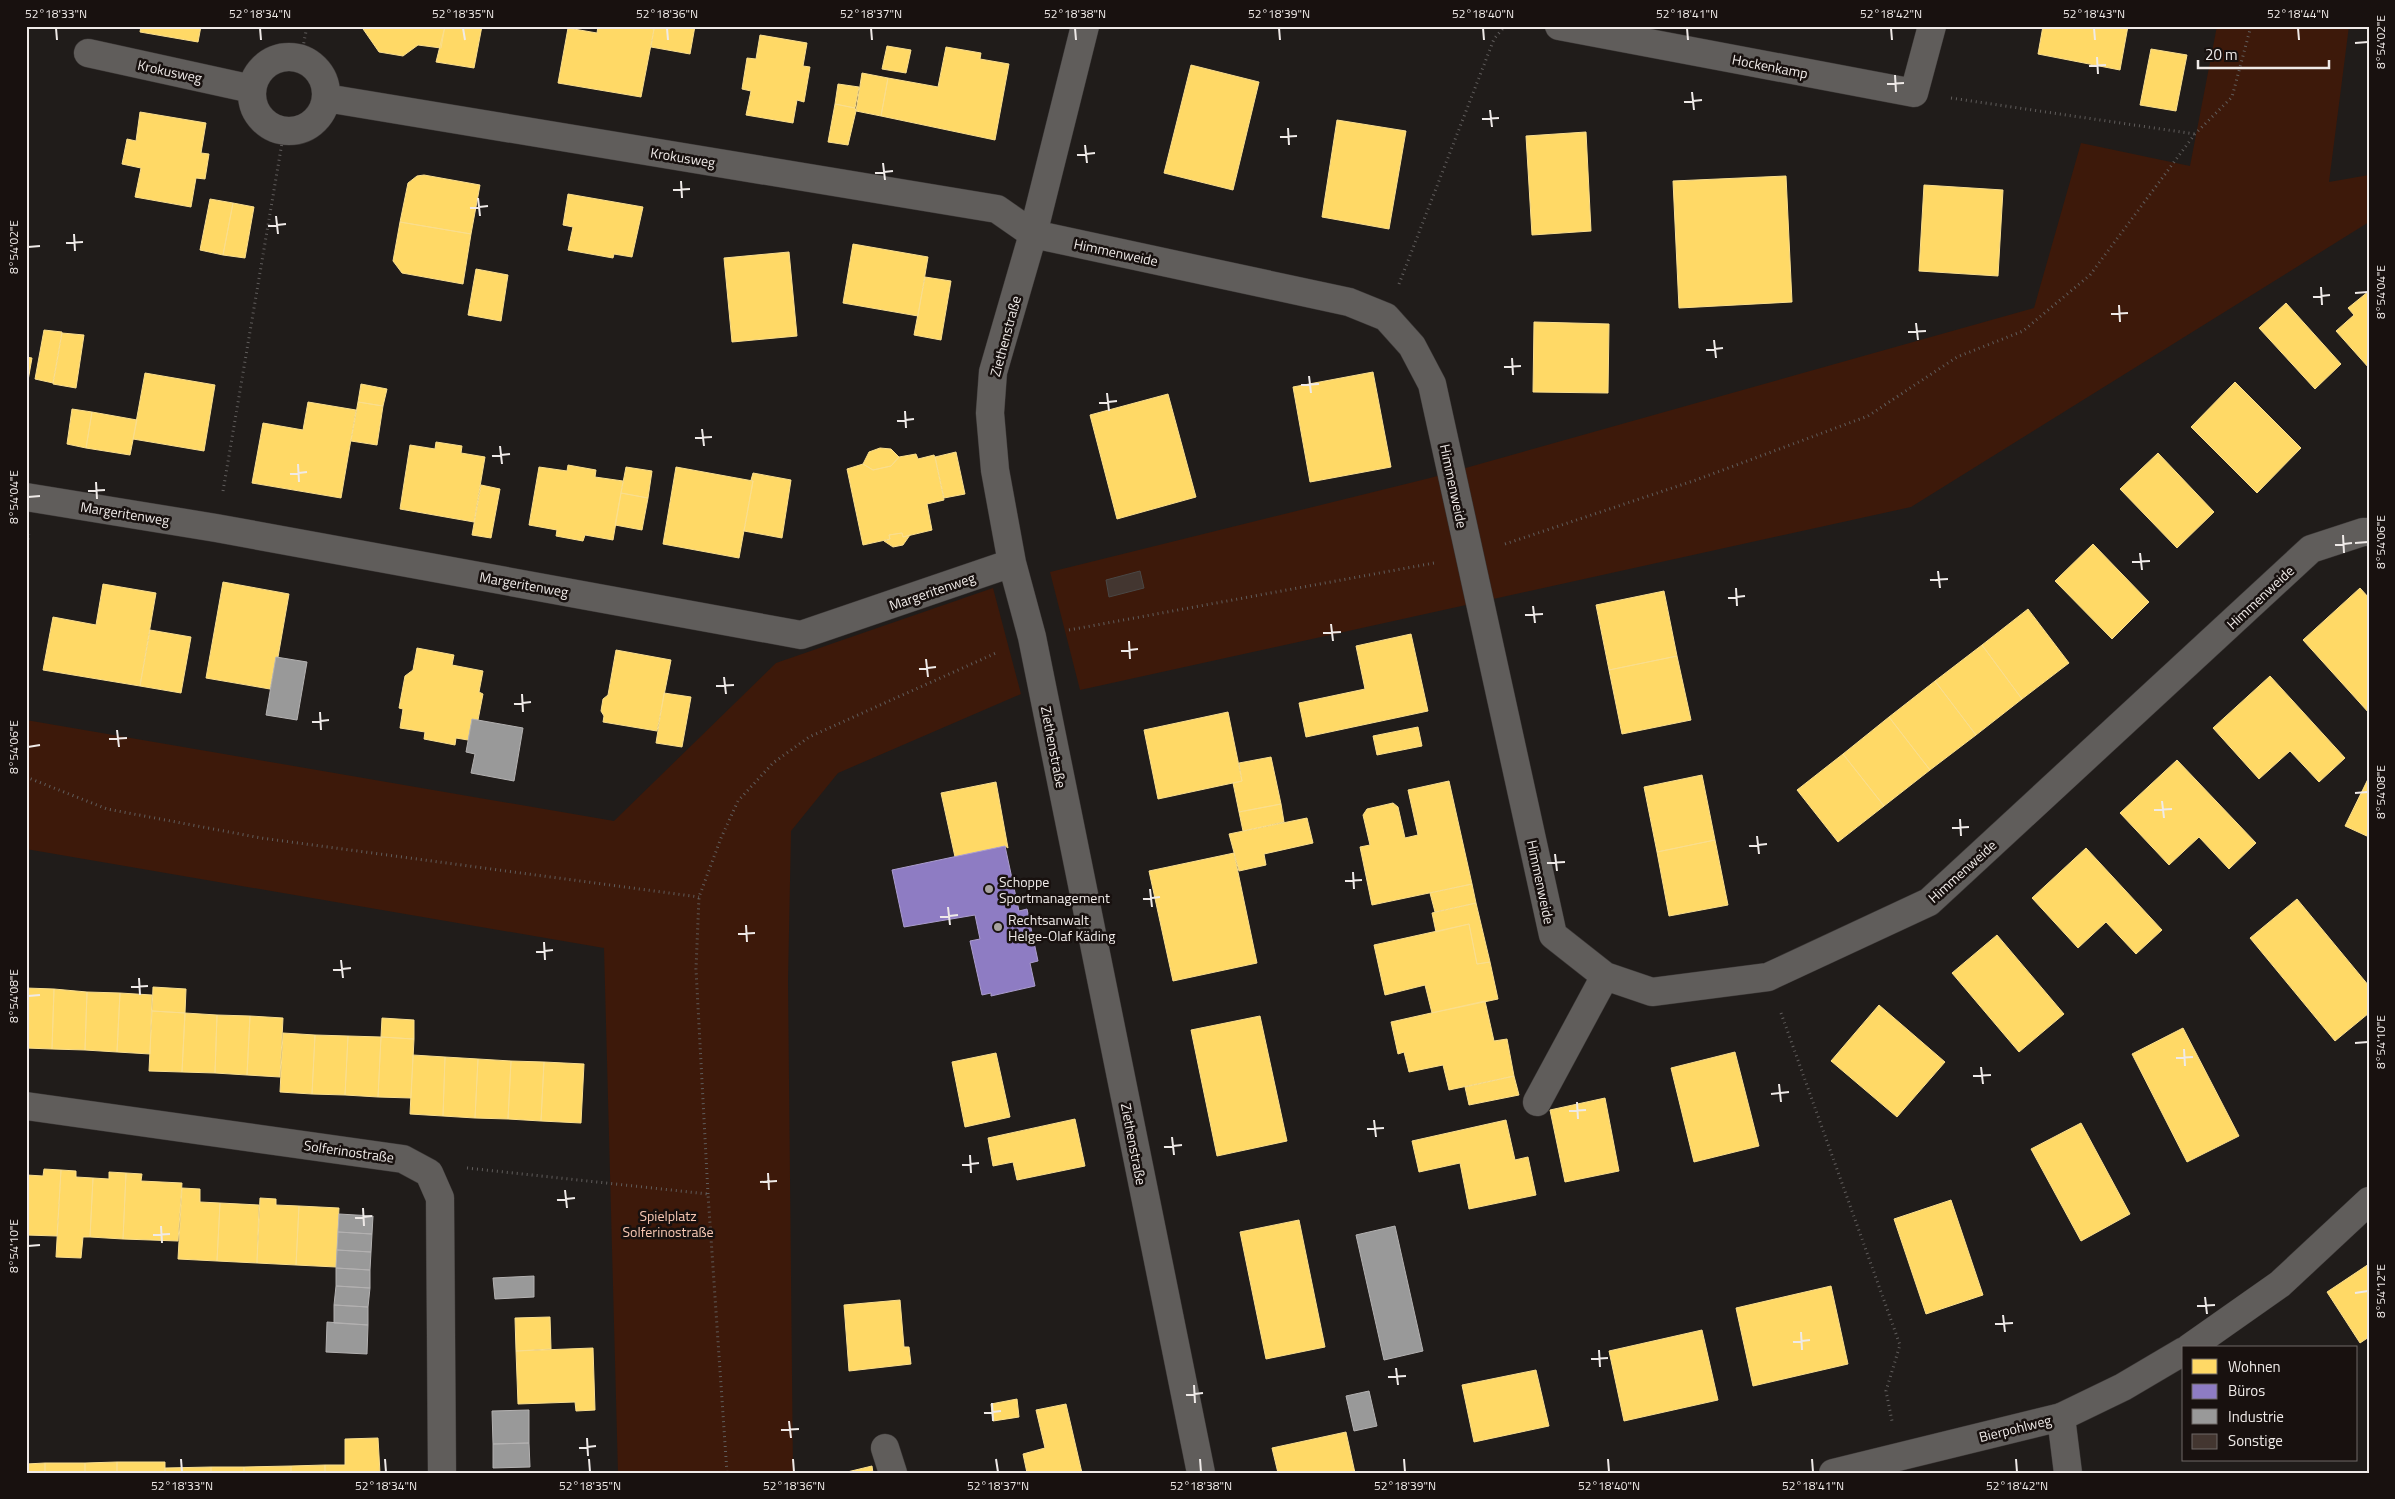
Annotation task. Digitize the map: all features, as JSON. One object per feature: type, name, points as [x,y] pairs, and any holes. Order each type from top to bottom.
[{"type":"street","name":"Ziethenstraße","points":[[1085,26],[1032,234],[993,372],[990,413],[994,470],[1012,563],[1032,637],[1200,1473]]},
{"type":"street","name":"Hockenkamp","points":[[1559,26],[1914,93]]},
{"type":"street","points":[[1914,93],[1932,26]]},
{"type":"street","name":"Krokusweg","points":[[88,53],[252,89]]},
{"type":"street","points":[[285,57],[301,58],[315,68],[324,82],[326,98],[321,113],[312,124],[298,130],[284,131],[266,124],[255,108],[252,89],[258,74],[269,62],[285,57]]},
{"type":"street","name":"Krokusweg","points":[[326,98],[997,209],[1032,234]]},
{"type":"street","name":"Himmenweide","points":[[1032,234],[1349,302],[1386,317],[1412,346],[1432,384],[1553,935],[1605,976],[1652,992],[1768,977],[1929,902],[2311,549],[2363,532],[2369,532]]},
{"type":"street","name":"Margeritenweg","points":[[26,497],[216,528],[801,635],[1012,563]]},
{"type":"street","points":[[1537,1102],[1605,976]]},
{"type":"street","name":"Solferinostraße","points":[[26,1106],[403,1159],[429,1173]]},
{"type":"street","points":[[429,1173],[440,1198],[442,1473]]},
{"type":"street","points":[[2192,1346],[2280,1284],[2369,1201]]},
{"type":"street","name":"Bierpohlweg","points":[[1833,1473],[2061,1417],[2124,1387],[2182,1352]]},
{"type":"street","points":[[2061,1417],[2068,1473]]},
{"type":"path","points":[[301,58],[307,26]]},
{"type":"path","points":[[1386,317],[1494,39],[1505,26]]},
{"type":"path","points":[[727,1473],[708,1194],[696,969],[699,898],[721,838],[738,800],[773,763],[809,737],[1032,637],[1470,556],[1696,480],[1868,416],[1957,357],[2023,331],[2090,275],[2195,134],[2232,97],[2251,26]]},
{"type":"path","points":[[1914,93],[2195,134]]},
{"type":"path","points":[[216,528],[284,131]]},
{"type":"path","points":[[26,777],[108,809],[260,838],[699,898]]},
{"type":"path","points":[[1768,977],[1900,1345],[1886,1391],[1899,1458]]},
{"type":"path","points":[[429,1173],[471,1167],[708,1194]]},
{"type":"green space","points":[[2217,26],[2349,26],[2329,182],[2369,175],[2369,222],[1911,507],[1080,690],[1050,572],[1430,478],[2034,308],[2081,143],[2190,166]]},
{"type":"green space","name":"Spielplatz Solferinostraße","points":[[993,588],[1021,694],[838,773],[791,831],[788,981],[793,1473],[618,1473],[604,948],[26,849],[26,720],[614,821],[776,663]]},
{"type":"building: Wohnen","points":[[141,26],[201,26],[198,42],[140,32]]},
{"type":"building: Wohnen","points":[[361,26],[445,26],[441,48],[418,45],[403,56],[379,52]]},
{"type":"building: Wohnen","points":[[445,26],[482,26],[474,68],[436,62]]},
{"type":"building: Wohnen","points":[[598,26],[638,26],[654,29],[641,97],[558,83],[568,28],[597,33]]},
{"type":"building: Wohnen","points":[[652,26],[695,26],[690,54],[651,47],[654,29]]},
{"type":"building: Wohnen","points":[[2043,26],[2128,26],[2120,70],[2038,54]]},
{"type":"building: Wohnen","points":[[760,35],[807,43],[803,66],[810,67],[804,102],[797,100],[793,123],[746,115],[751,91],[742,89],[747,58],[756,59]]},
{"type":"building: Wohnen","points":[[887,46],[911,50],[906,73],[882,69]]},
{"type":"building: Wohnen","points":[[946,47],[981,53],[980,59],[1009,64],[995,140],[881,116],[888,78],[938,87]]},
{"type":"building: Wohnen","points":[[2151,49],[2187,55],[2176,111],[2140,105]]},
{"type":"building: Wohnen","points":[[1191,65],[1259,82],[1233,190],[1164,173]]},
{"type":"building: Wohnen","points":[[862,73],[888,78],[881,116],[856,111]]},
{"type":"building: Wohnen","points":[[838,84],[859,87],[855,108],[835,104]]},
{"type":"building: Wohnen","points":[[835,104],[855,108],[856,111],[848,145],[828,142]]},
{"type":"building: Wohnen","points":[[140,112],[206,123],[201,153],[209,154],[205,179],[196,178],[191,207],[135,197],[141,168],[122,164],[127,139],[136,141]]},
{"type":"building: Wohnen","points":[[1337,120],[1406,131],[1389,229],[1322,217]]},
{"type":"building: Wohnen","points":[[1586,132],[1591,231],[1532,235],[1526,136]]},
{"type":"building: Wohnen","points":[[424,175],[480,185],[471,234],[400,222],[408,183],[417,176]]},
{"type":"building: Wohnen","points":[[1786,176],[1792,302],[1679,308],[1673,181]]},
{"type":"building: Wohnen","points":[[1924,185],[2003,190],[1998,276],[1919,271]]},
{"type":"building: Wohnen","points":[[568,194],[643,207],[632,257],[614,254],[613,258],[568,250],[573,227],[563,225]]},
{"type":"building: Wohnen","points":[[210,199],[233,203],[223,255],[200,250]]},
{"type":"building: Wohnen","points":[[233,203],[254,207],[245,258],[223,255]]},
{"type":"building: Wohnen","points":[[400,222],[471,234],[463,284],[402,273],[393,261]]},
{"type":"building: Wohnen","points":[[853,244],[928,257],[918,316],[843,303]]},
{"type":"building: Wohnen","points":[[789,252],[797,336],[732,342],[724,258]]},
{"type":"building: Wohnen","points":[[476,269],[508,275],[501,321],[468,315]]},
{"type":"building: Wohnen","points":[[925,277],[951,281],[941,340],[914,335]]},
{"type":"building: Wohnen","points":[[2369,291],[2369,368],[2336,331],[2354,315],[2348,308]]},
{"type":"building: Wohnen","points":[[2286,303],[2341,364],[2315,389],[2259,328]]},
{"type":"building: Wohnen","points":[[1534,322],[1609,324],[1608,393],[1533,392]]},
{"type":"building: Wohnen","points":[[44,330],[62,332],[53,383],[35,379]]},
{"type":"building: Wohnen","points":[[62,333],[84,335],[76,388],[53,384]]},
{"type":"building: Wohnen","points":[[26,357],[32,358],[26,392]]},
{"type":"building: Wohnen","points":[[1373,372],[1391,467],[1310,482],[1293,387]]},
{"type":"building: Wohnen","points":[[145,373],[215,385],[204,451],[133,439]]},
{"type":"building: Wohnen","points":[[2235,382],[2301,448],[2257,493],[2191,427]]},
{"type":"building: Wohnen","points":[[361,384],[387,389],[383,406],[358,402]]},
{"type":"building: Wohnen","points":[[1168,394],[1196,497],[1117,519],[1090,415]]},
{"type":"building: Wohnen","points":[[308,402],[356,410],[341,498],[252,483],[263,423],[303,430]]},
{"type":"building: Wohnen","points":[[358,402],[383,406],[377,445],[351,441]]},
{"type":"building: Wohnen","points":[[72,409],[92,412],[86,448],[67,444]]},
{"type":"building: Wohnen","points":[[92,412],[137,420],[130,455],[86,448]]},
{"type":"building: Wohnen","points":[[436,442],[462,446],[461,453],[485,457],[474,522],[400,509],[410,445],[435,449]]},
{"type":"building: Wohnen","points":[[880,448],[891,449],[899,457],[891,466],[873,470],[863,464],[869,452]]},
{"type":"building: Wohnen","points":[[956,452],[965,494],[944,498],[935,457]]},
{"type":"building: Wohnen","points":[[2158,453],[2214,512],[2177,548],[2120,489]]},
{"type":"building: Wohnen","points":[[916,454],[918,459],[934,455],[935,457],[944,500],[927,504],[932,530],[903,537],[902,533],[889,535],[890,539],[863,545],[847,469],[863,464],[873,470],[891,466],[899,457]]},
{"type":"building: Wohnen","points":[[568,465],[596,470],[595,477],[623,481],[613,540],[585,535],[583,541],[556,536],[557,530],[529,525],[539,467],[567,471]]},
{"type":"building: Wohnen","points":[[626,467],[652,471],[648,498],[621,493]]},
{"type":"building: Wohnen","points":[[676,467],[753,481],[739,558],[663,544]]},
{"type":"building: Wohnen","points":[[753,473],[791,480],[782,538],[744,531]]},
{"type":"building: Wohnen","points":[[481,485],[500,489],[491,538],[472,535]]},
{"type":"building: Wohnen","points":[[621,493],[648,498],[642,530],[615,525]]},
{"type":"building: Wohnen","points":[[902,533],[903,537],[910,535],[903,545],[893,547],[884,541],[890,539],[889,535]]},
{"type":"building: Wohnen","points":[[2093,544],[2149,602],[2112,639],[2055,581]]},
{"type":"building: Wohnen","points":[[223,582],[289,594],[278,657],[276,657],[270,689],[206,678]]},
{"type":"building: Wohnen","points":[[103,584],[156,593],[140,686],[43,670],[53,617],[96,625]]},
{"type":"building: Wohnen","points":[[2360,588],[2369,598],[2369,713],[2303,640]]},
{"type":"building: Wohnen","points":[[1664,591],[1677,656],[1609,670],[1596,605]]},
{"type":"building: Wohnen","points":[[2028,609],[2069,663],[2022,699],[1982,645]]},
{"type":"building: Wohnen","points":[[150,630],[191,637],[181,693],[140,686]]},
{"type":"building: Wohnen","points":[[1411,634],[1428,711],[1306,737],[1299,703],[1365,689],[1356,646]]},
{"type":"building: Wohnen","points":[[1982,645],[2022,699],[1976,735],[1935,681]]},
{"type":"building: Wohnen","points":[[417,648],[454,655],[452,665],[483,671],[479,692],[483,694],[478,720],[472,719],[468,740],[456,738],[455,745],[424,739],[425,732],[400,728],[403,709],[399,708],[405,676],[413,670]]},
{"type":"building: Wohnen","points":[[616,650],[671,660],[657,731],[603,722],[604,716],[601,711],[603,699],[608,695]]},
{"type":"building: Wohnen","points":[[1677,656],[1691,720],[1622,734],[1609,670]]},
{"type":"building: Wohnen","points":[[2270,676],[2345,758],[2319,782],[2290,751],[2259,779],[2213,728]]},
{"type":"building: Wohnen","points":[[1935,681],[1976,735],[1930,770],[1889,717]]},
{"type":"building: Wohnen","points":[[664,693],[691,697],[682,747],[656,743]]},
{"type":"building: Wohnen","points":[[1228,712],[1242,781],[1158,799],[1144,730]]},
{"type":"building: Wohnen","points":[[1889,717],[1930,770],[1884,806],[1843,754]]},
{"type":"building: Wohnen","points":[[1418,727],[1422,746],[1377,755],[1373,736]]},
{"type":"building: Wohnen","points":[[1843,754],[1884,806],[1838,842],[1797,790]]},
{"type":"building: Wohnen","points":[[1271,757],[1281,804],[1239,812],[1233,783],[1242,781],[1239,763]]},
{"type":"building: Wohnen","points":[[2177,760],[2256,843],[2229,869],[2199,837],[2169,865],[2120,813]]},
{"type":"building: Wohnen","points":[[1702,775],[1715,840],[1657,852],[1644,787]]},
{"type":"building: Wohnen","points":[[2369,777],[2369,837],[2345,826]]},
{"type":"building: Wohnen","points":[[1449,781],[1472,884],[1372,905],[1360,847],[1370,845],[1363,815],[1367,809],[1393,803],[1398,807],[1405,838],[1418,835],[1408,790]]},
{"type":"building: Wohnen","points":[[996,782],[1008,848],[1005,846],[955,857],[941,793]]},
{"type":"building: Wohnen","points":[[1281,804],[1284,822],[1243,831],[1239,812]]},
{"type":"building: Wohnen","points":[[1307,818],[1313,843],[1264,854],[1266,865],[1239,871],[1229,834]]},
{"type":"building: Wohnen","points":[[1715,840],[1728,905],[1669,916],[1657,852]]},
{"type":"building: Wohnen","points":[[2086,848],[2162,930],[2136,954],[2106,922],[2078,948],[2032,898]]},
{"type":"building: Wohnen","points":[[1234,853],[1257,963],[1173,981],[1149,871]]},
{"type":"building: Wohnen","points":[[1472,884],[1476,903],[1435,912],[1430,893]]},
{"type":"building: Wohnen","points":[[2297,899],[2369,986],[2369,1013],[2335,1041],[2250,938]]},
{"type":"building: Wohnen","points":[[1476,903],[1490,962],[1477,964],[1469,924],[1436,932],[1432,913]]},
{"type":"building: Wohnen","points":[[1469,924],[1477,964],[1490,962],[1498,999],[1432,1013],[1425,985],[1385,995],[1374,945]]},
{"type":"building: Wohnen","points":[[1997,935],[2064,1014],[2019,1052],[1952,973]]},
{"type":"building: Wohnen","points":[[153,987],[186,989],[185,1013],[152,1011]]},
{"type":"building: Wohnen","points":[[26,988],[54,989],[52,1049],[26,1048]]},
{"type":"building: Wohnen","points":[[54,989],[87,992],[85,1050],[52,1049]]},
{"type":"building: Wohnen","points":[[87,992],[120,993],[117,1052],[85,1050]]},
{"type":"building: Wohnen","points":[[120,993],[152,995],[150,1054],[117,1052]]},
{"type":"building: Wohnen","points":[[1485,1001],[1494,1041],[1507,1039],[1514,1076],[1449,1090],[1443,1065],[1409,1072],[1404,1052],[1398,1054],[1391,1022]]},
{"type":"building: Wohnen","points":[[1879,1005],[1945,1062],[1897,1117],[1831,1061]]},
{"type":"building: Wohnen","points":[[152,1011],[185,1013],[182,1072],[149,1071]]},
{"type":"building: Wohnen","points":[[185,1013],[217,1015],[215,1073],[182,1072]]},
{"type":"building: Wohnen","points":[[217,1015],[250,1016],[247,1075],[215,1073]]},
{"type":"building: Wohnen","points":[[250,1016],[283,1018],[280,1077],[247,1075]]},
{"type":"building: Wohnen","points":[[1260,1016],[1287,1141],[1217,1156],[1191,1030]]},
{"type":"building: Wohnen","points":[[382,1018],[414,1020],[414,1039],[381,1037]]},
{"type":"building: Wohnen","points":[[2183,1028],[2239,1136],[2187,1162],[2132,1054]]},
{"type":"building: Wohnen","points":[[283,1033],[315,1035],[312,1094],[280,1092]]},
{"type":"building: Wohnen","points":[[315,1035],[348,1036],[345,1095],[312,1094]]},
{"type":"building: Wohnen","points":[[348,1036],[381,1037],[378,1097],[345,1095]]},
{"type":"building: Wohnen","points":[[381,1037],[414,1039],[411,1098],[378,1097]]},
{"type":"building: Wohnen","points":[[1735,1052],[1759,1146],[1694,1162],[1671,1068]]},
{"type":"building: Wohnen","points":[[996,1053],[1010,1117],[965,1127],[952,1062]]},
{"type":"building: Wohnen","points":[[413,1055],[445,1057],[443,1116],[410,1114]]},
{"type":"building: Wohnen","points":[[445,1057],[478,1059],[475,1118],[443,1116]]},
{"type":"building: Wohnen","points":[[478,1059],[511,1061],[508,1119],[475,1118]]},
{"type":"building: Wohnen","points":[[511,1061],[544,1062],[541,1121],[508,1119]]},
{"type":"building: Wohnen","points":[[544,1062],[584,1064],[581,1123],[541,1121]]},
{"type":"building: Wohnen","points":[[1514,1076],[1519,1095],[1469,1105],[1465,1087]]},
{"type":"building: Wohnen","points":[[1605,1098],[1619,1171],[1565,1182],[1550,1110]]},
{"type":"building: Wohnen","points":[[1075,1119],[1085,1166],[1017,1180],[1013,1162],[993,1166],[988,1138]]},
{"type":"building: Wohnen","points":[[1506,1120],[1515,1160],[1528,1157],[1536,1195],[1469,1209],[1460,1163],[1419,1172],[1412,1141]]},
{"type":"building: Wohnen","points":[[2081,1123],[2130,1214],[2081,1241],[2031,1149]]},
{"type":"building: Wohnen","points":[[44,1169],[61,1170],[57,1236],[26,1235],[27,1175],[43,1176]]},
{"type":"building: Wohnen","points":[[61,1170],[76,1171],[76,1177],[93,1178],[90,1237],[83,1237],[81,1258],[56,1257]]},
{"type":"building: Wohnen","points":[[109,1172],[126,1173],[123,1239],[90,1237],[93,1178],[109,1179]]},
{"type":"building: Wohnen","points":[[126,1173],[142,1174],[141,1181],[182,1183],[178,1241],[123,1239]]},
{"type":"building: Wohnen","points":[[182,1188],[200,1189],[200,1202],[220,1203],[217,1261],[178,1259]]},
{"type":"building: Wohnen","points":[[260,1198],[276,1199],[276,1205],[299,1206],[296,1265],[257,1263]]},
{"type":"building: Wohnen","points":[[1951,1200],[1983,1295],[1926,1314],[1894,1219]]},
{"type":"building: Wohnen","points":[[220,1203],[259,1205],[257,1263],[217,1261]]},
{"type":"building: Wohnen","points":[[299,1206],[339,1208],[336,1267],[296,1265]]},
{"type":"building: Wohnen","points":[[1299,1220],[1325,1347],[1266,1359],[1240,1232]]},
{"type":"building: Wohnen","points":[[2369,1264],[2369,1337],[2360,1343],[2327,1292]]},
{"type":"building: Wohnen","points":[[1831,1286],[1848,1364],[1753,1386],[1736,1308]]},
{"type":"building: Wohnen","points":[[900,1300],[904,1347],[909,1347],[911,1364],[849,1371],[844,1305]]},
{"type":"building: Wohnen","points":[[550,1317],[551,1349],[516,1351],[515,1318]]},
{"type":"building: Wohnen","points":[[1702,1330],[1718,1400],[1624,1421],[1609,1351]]},
{"type":"building: Wohnen","points":[[593,1348],[595,1410],[576,1411],[575,1402],[518,1404],[516,1351]]},
{"type":"building: Wohnen","points":[[1536,1370],[1549,1426],[1474,1442],[1462,1385]]},
{"type":"building: Wohnen","points":[[1017,1399],[1019,1417],[993,1421],[991,1404]]},
{"type":"building: Wohnen","points":[[1066,1404],[1082,1473],[1027,1473],[1023,1454],[1045,1448],[1036,1410]]},
{"type":"building: Wohnen","points":[[1346,1432],[1355,1473],[1278,1473],[1272,1448]]},
{"type":"building: Wohnen","points":[[378,1438],[380,1473],[325,1473],[325,1465],[345,1465],[345,1439]]},
{"type":"building: Wohnen","points":[[117,1462],[165,1462],[165,1473],[117,1473]]},
{"type":"building: Wohnen","points":[[117,1462],[117,1473],[85,1473],[85,1463]]},
{"type":"building: Wohnen","points":[[45,1463],[85,1463],[85,1473],[45,1473]]},
{"type":"building: Wohnen","points":[[45,1463],[45,1473],[26,1473],[26,1464]]},
{"type":"building: Wohnen","points":[[325,1465],[325,1473],[291,1473],[291,1466]]},
{"type":"building: Wohnen","points":[[291,1466],[291,1473],[244,1473],[244,1467]]},
{"type":"building: Wohnen","points":[[872,1466],[873,1473],[843,1473]]},
{"type":"building: Wohnen","points":[[211,1467],[244,1467],[244,1473],[211,1473]]},
{"type":"building: Wohnen","points":[[211,1467],[211,1473],[165,1473],[165,1468]]},
{"type":"building: Büros","points":[[1005,846],[1019,911],[1027,909],[1038,961],[1030,963],[1035,986],[991,996],[991,993],[982,995],[970,941],[980,939],[975,915],[904,927],[892,870]]},
{"type":"building: Industrie","points":[[276,657],[307,662],[297,720],[266,715]]},
{"type":"building: Industrie","points":[[472,719],[523,728],[514,781],[471,773],[475,754],[466,752]]},
{"type":"building: Industrie","points":[[339,1214],[373,1216],[372,1234],[338,1232]]},
{"type":"building: Industrie","points":[[1395,1226],[1423,1351],[1384,1360],[1356,1235]]},
{"type":"building: Industrie","points":[[338,1232],[372,1234],[371,1252],[337,1250]]},
{"type":"building: Industrie","points":[[337,1250],[371,1252],[370,1270],[336,1268]]},
{"type":"building: Industrie","points":[[336,1268],[370,1270],[370,1288],[336,1286]]},
{"type":"building: Industrie","points":[[534,1276],[534,1297],[495,1299],[493,1278]]},
{"type":"building: Industrie","points":[[336,1286],[370,1288],[368,1307],[334,1305]]},
{"type":"building: Industrie","points":[[334,1305],[368,1307],[368,1325],[334,1323]]},
{"type":"building: Industrie","points":[[327,1322],[368,1325],[367,1354],[326,1352]]},
{"type":"building: Industrie","points":[[1369,1391],[1377,1426],[1354,1431],[1346,1396]]},
{"type":"building: Industrie","points":[[529,1410],[529,1443],[493,1444],[492,1411]]},
{"type":"building: Industrie","points":[[529,1443],[530,1467],[493,1468],[493,1444]]},
{"type":"building: Sonstige","points":[[1140,571],[1144,588],[1109,597],[1106,580]]},
{"type":"place","name":"Schoppe Sportmanagement","points":[[989,889]]},
{"type":"place","name":"Rechtsanwalt Helge-Olaf Käding","points":[[998,927]]}]
